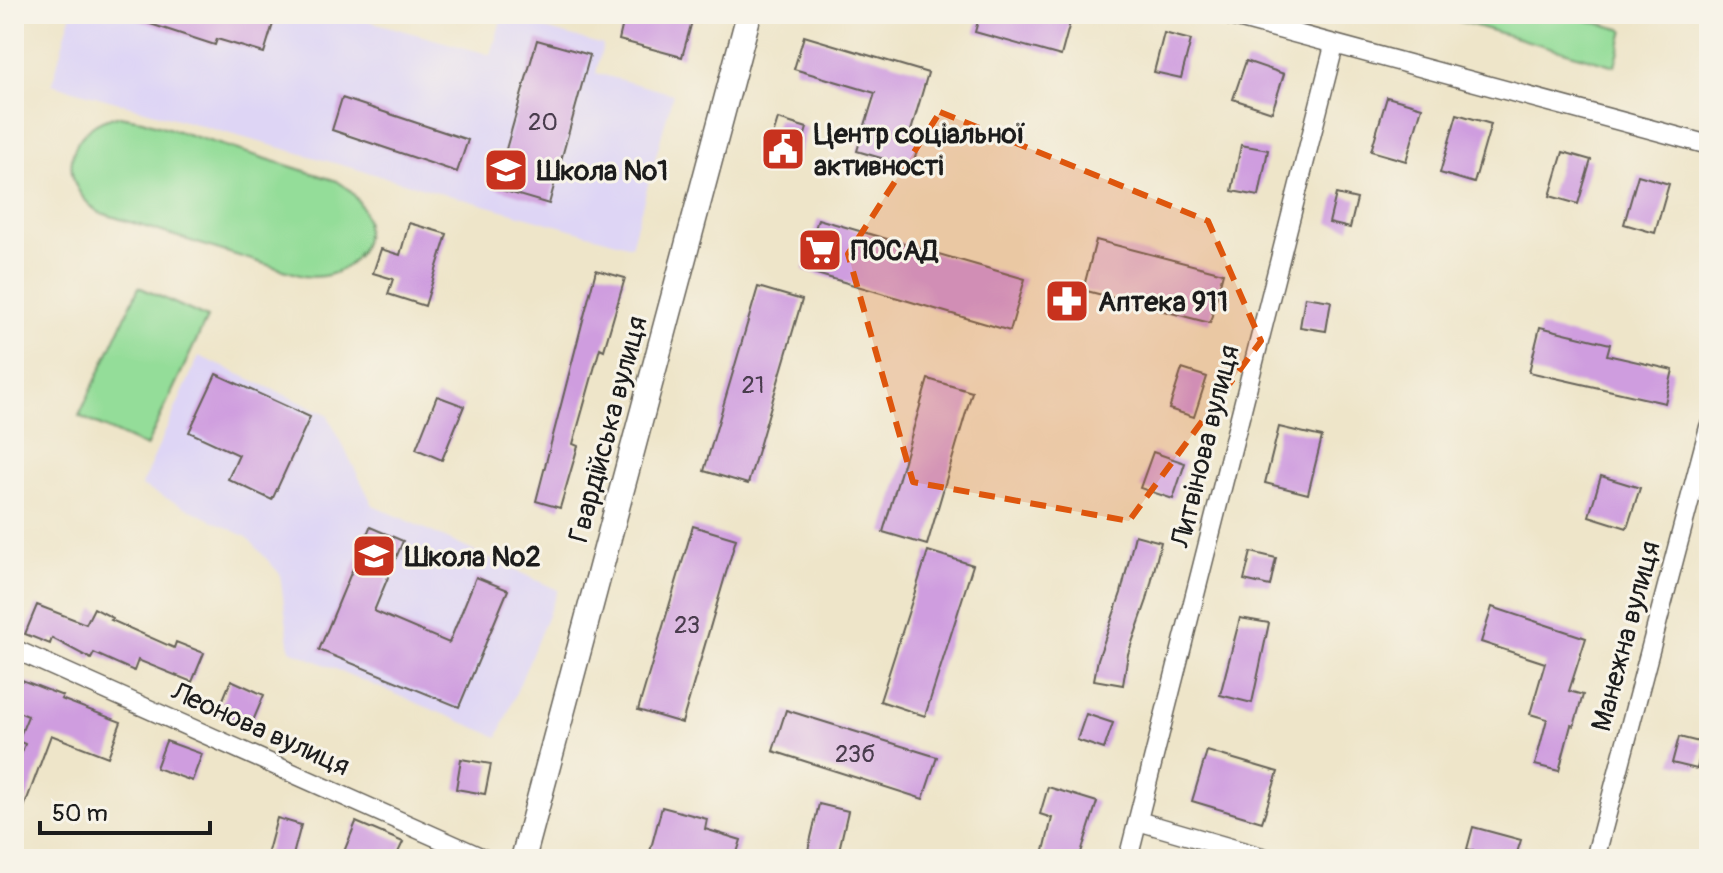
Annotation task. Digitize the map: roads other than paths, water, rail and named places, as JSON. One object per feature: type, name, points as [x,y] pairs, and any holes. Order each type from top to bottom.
[{"type":"street","name":"Гвардійська вулиця","points":[[523,859],[749,14]]},
{"type":"street","points":[[1223,14],[1709,145]]},
{"type":"street","name":"Литвінова вулиця","points":[[1128,859],[1334,46]]},
{"type":"street","name":"Манежна вулиця","points":[[1595,859],[1709,427]]},
{"type":"street","name":"Леонова вулиця","points":[[14,649],[485,859]]},
{"type":"street","points":[[1138,821],[1269,859]]},
{"type":"place","name":"Центр соціальної активності","points":[[783,149]]},
{"type":"place","name":"Школа №1","points":[[506,170]]},
{"type":"place","name":"ПОСАД","points":[[820,250]]},
{"type":"place","name":"Аптека 911","points":[[1067,301]]},
{"type":"place","name":"Школа №2","points":[[374,556]]}]
